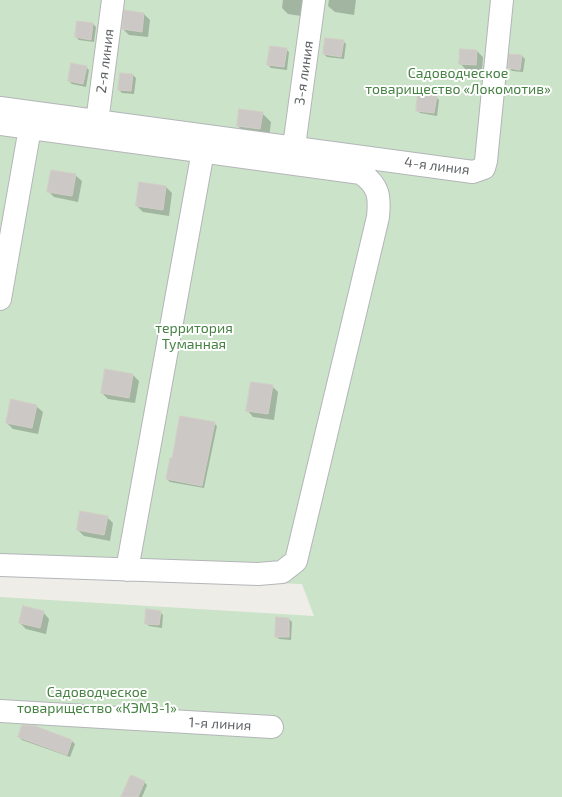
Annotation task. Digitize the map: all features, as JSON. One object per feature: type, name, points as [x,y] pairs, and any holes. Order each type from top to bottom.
[{"type":"street","name":"2-я линия","points":[[97,122],[113,0]]},
{"type":"street","name":"3-я линия","points":[[293,155],[314,0]]},
{"type":"street","name":"4-я линия","points":[[293,155],[473,172],[484,168],[488,148],[502,0]]},
{"type":"street","points":[[0,108],[97,122],[293,155],[361,173],[372,181],[379,198],[378,218],[296,561],[282,572],[258,574],[0,565]]},
{"type":"street","points":[[0,124],[202,151],[293,155]]},
{"type":"street","points":[[0,299],[30,128]]},
{"type":"street","points":[[127,570],[202,151]]},
{"type":"street","name":"1-я линия","points":[[0,712],[272,727]]},
{"type":"green space","points":[[0,0],[562,0],[562,797],[0,797],[0,597],[314,616],[302,584],[0,573]]},
{"type":"building","points":[[124,10],[144,13],[142,32],[122,29]]},
{"type":"building","points":[[77,21],[93,23],[91,40],[75,37]]},
{"type":"building","points":[[325,38],[344,40],[341,57],[323,54]]},
{"type":"building","points":[[270,46],[287,48],[284,67],[267,65]]},
{"type":"building","points":[[460,49],[477,50],[476,65],[459,64]]},
{"type":"building","points":[[509,54],[522,55],[520,70],[508,68]]},
{"type":"building","points":[[71,63],[87,66],[83,84],[68,81]]},
{"type":"building","points":[[120,73],[133,74],[131,91],[118,90]]},
{"type":"building","points":[[418,94],[437,96],[434,113],[416,111]]},
{"type":"building","points":[[239,109],[263,112],[260,129],[237,126]]},
{"type":"building","points":[[51,170],[76,174],[72,196],[47,192]]},
{"type":"building","points":[[139,182],[166,186],[163,210],[136,206]]},
{"type":"building","points":[[105,369],[133,374],[129,398],[101,393]]},
{"type":"building","points":[[251,382],[273,385],[268,414],[246,411]]},
{"type":"building","points":[[11,399],[37,405],[32,428],[6,423]]},
{"type":"building","points":[[180,416],[215,422],[202,486],[166,479],[170,458],[172,458]]},
{"type":"building","points":[[80,511],[108,516],[104,535],[77,530]]},
{"type":"building","points":[[23,606],[44,611],[40,628],[19,623]]},
{"type":"building","points":[[146,609],[161,611],[159,625],[145,624]]},
{"type":"building","points":[[276,617],[289,618],[289,637],[275,637]]},
{"type":"building","points":[[22,725],[35,726],[72,740],[67,755],[18,737]]},
{"type":"building","points":[[131,775],[145,781],[138,797],[121,797]]},
{"type":"park label","name":"Садоводческое товарищество «Локомотив»","points":[[458,82]]},
{"type":"park label","name":"территория Туманная","points":[[194,336]]},
{"type":"park label","name":"Садоводческое товарищество «КЭМЗ-1»","points":[[97,700]]}]
